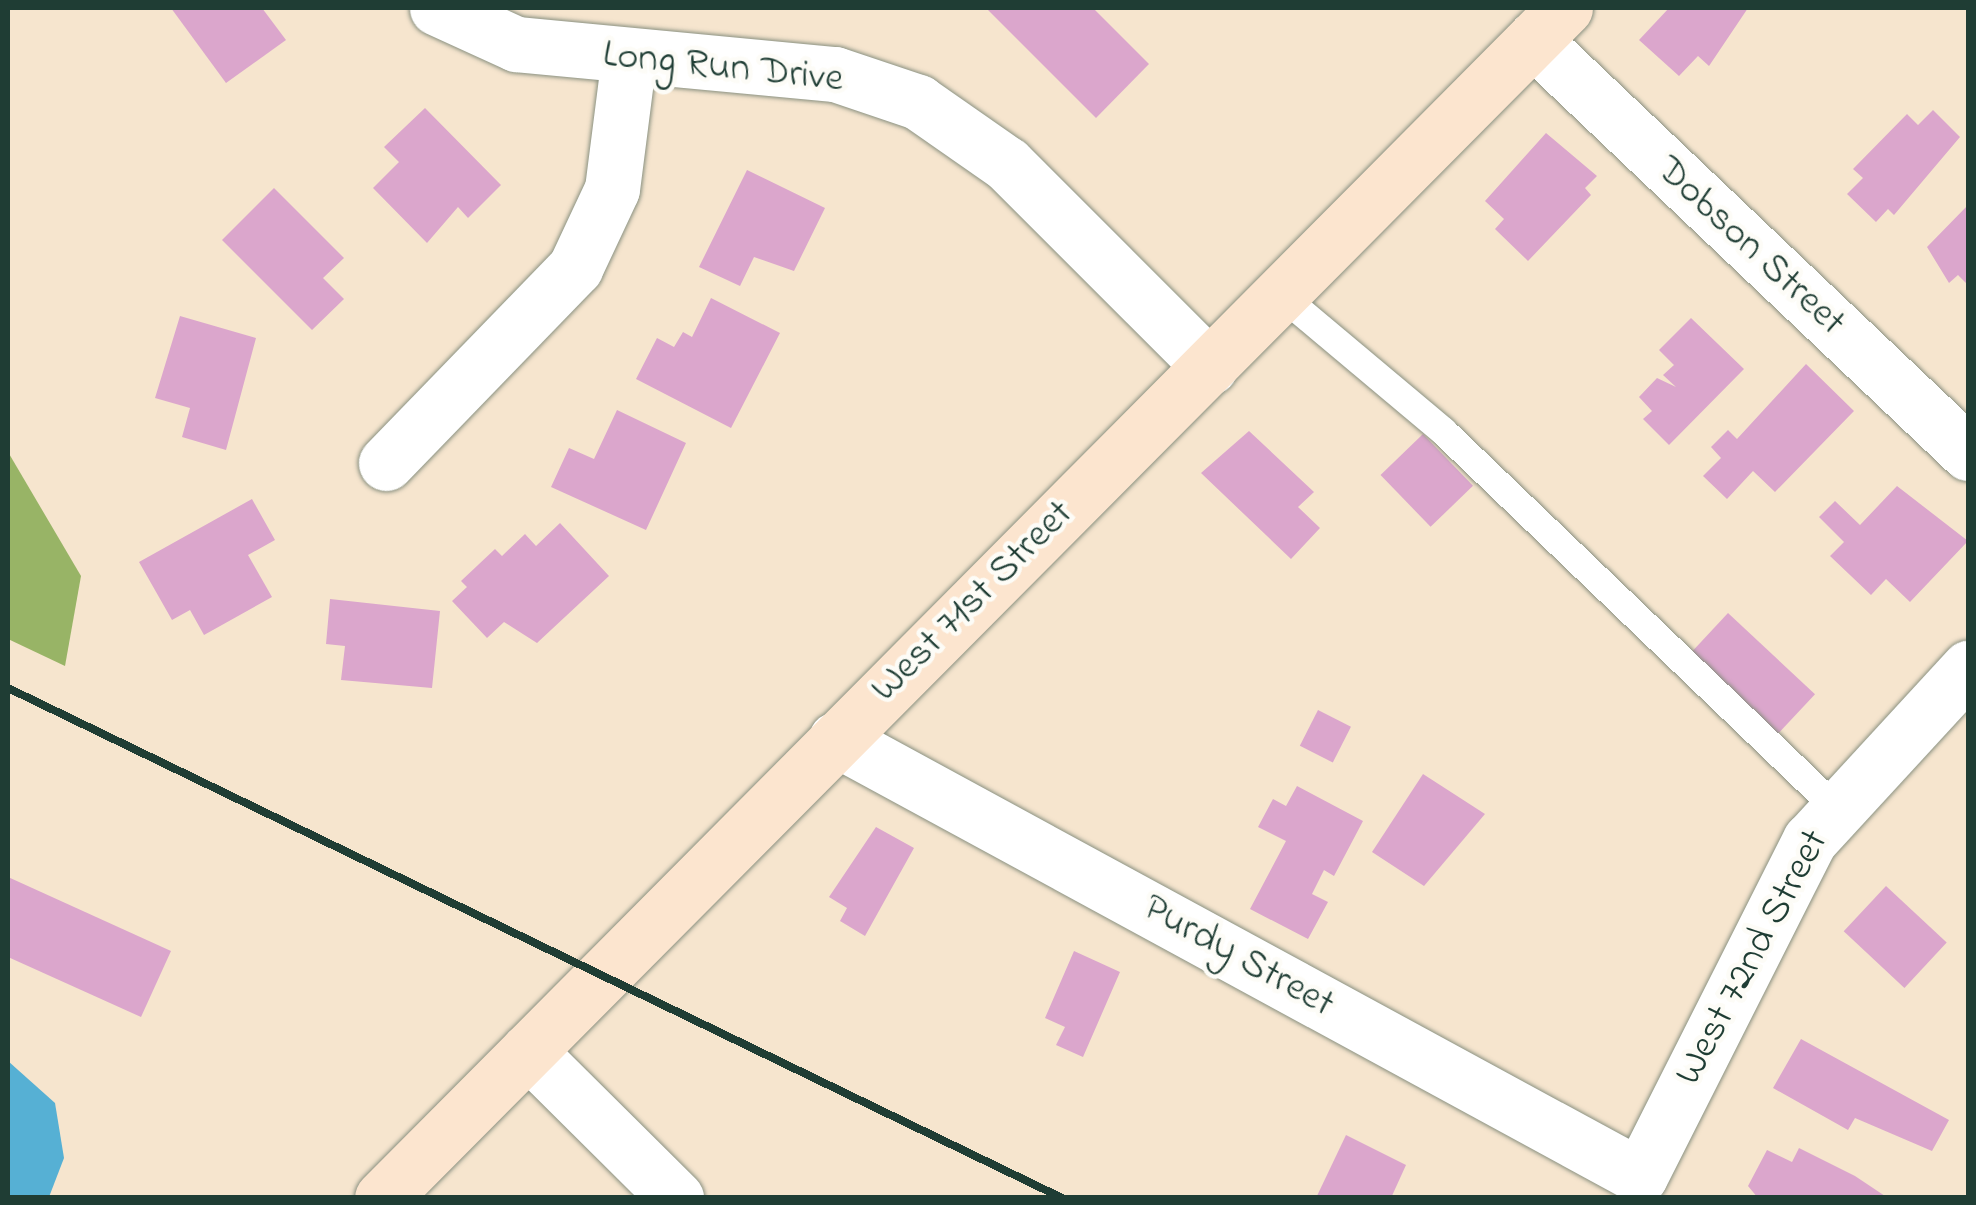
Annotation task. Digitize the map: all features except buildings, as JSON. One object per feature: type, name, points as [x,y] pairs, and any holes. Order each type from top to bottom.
[{"type":"main road","name":"West 71st Street","points":[[382,1198],[1549,24]]},
{"type":"street","name":"Long Run Drive","points":[[437,8],[516,44],[835,74],[918,102],[1007,164],[1210,368]]},
{"type":"street","name":"Dobson Street","points":[[1549,24],[1968,453]]},
{"type":"street","points":[[386,464],[575,268],[612,189],[629,57]]},
{"type":"street","name":"West 72nd Street","points":[[1640,1176],[1788,876],[1837,809],[1968,668]]},
{"type":"street","name":"Purdy Street","points":[[836,739],[1640,1176]]},
{"type":"street","points":[[528,1051],[676,1198]]},
{"type":"lane","points":[[1282,294],[1443,431],[1837,809]]},
{"type":"green space","points":[[8,452],[81,576],[65,666],[8,639]]},
{"type":"water","points":[[8,1061],[55,1103],[64,1158],[49,1197],[8,1197]]},
{"type":"railway","points":[[8,688],[1062,1198]]}]
